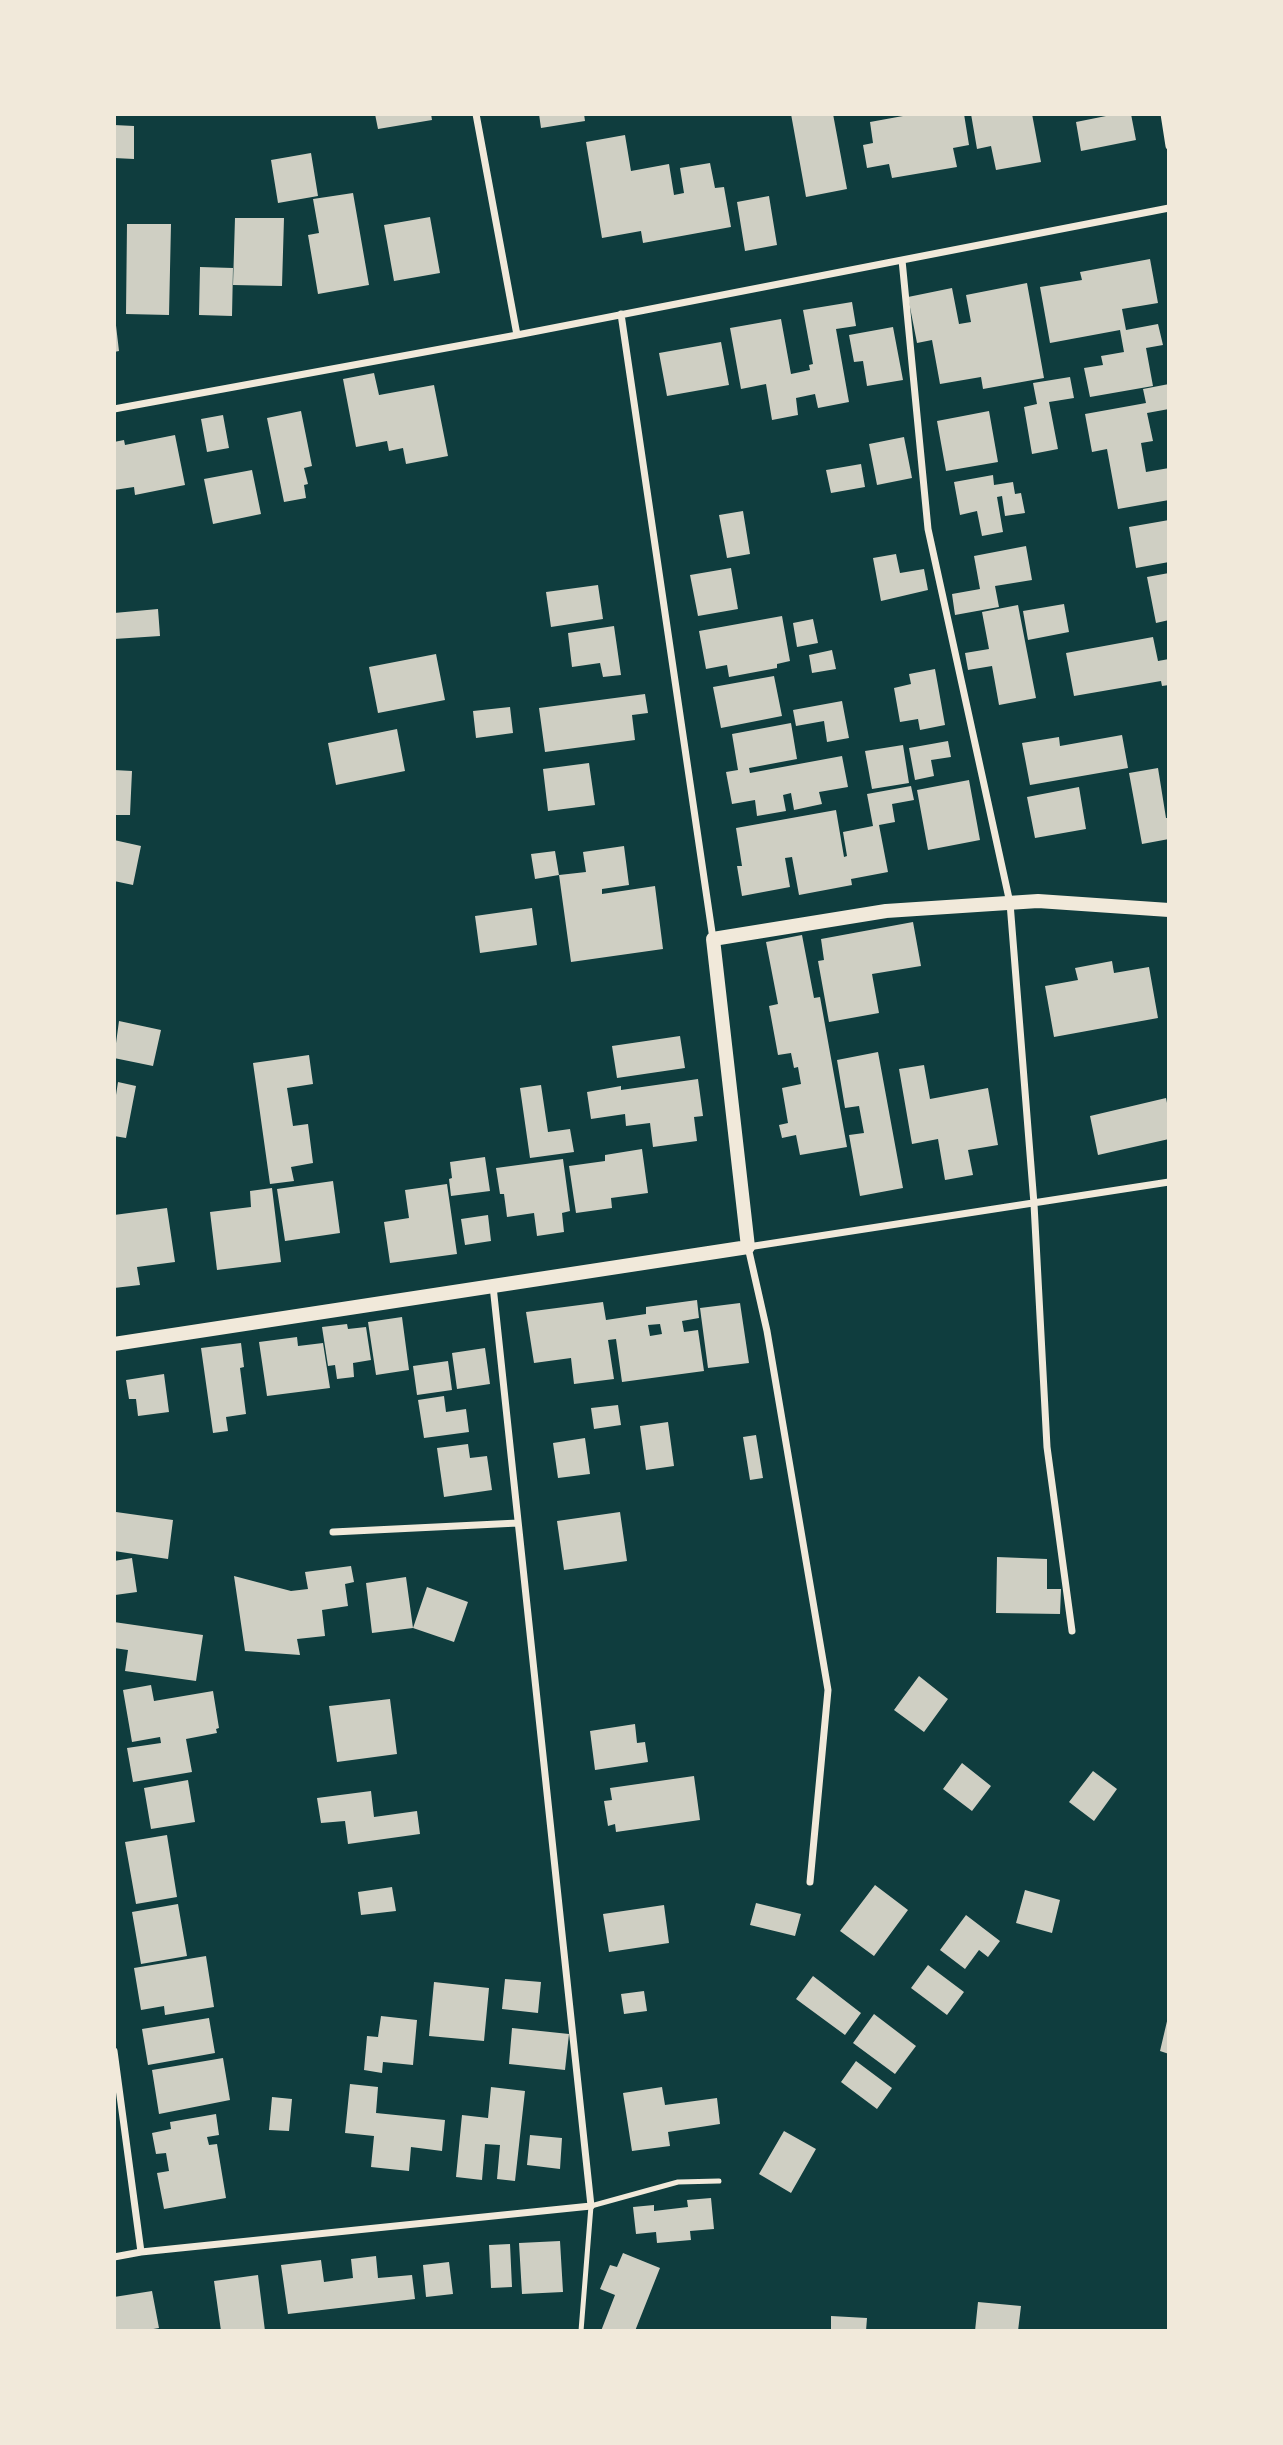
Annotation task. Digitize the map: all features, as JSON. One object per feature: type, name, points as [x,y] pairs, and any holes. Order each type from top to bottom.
[{"type":"main road","points":[[114,1344],[748,1247],[713,939],[886,911],[1038,901],[1169,910]]},
{"type":"street","points":[[475,114],[517,335]]},
{"type":"street","points":[[1164,114],[1169,146]]},
{"type":"street","points":[[114,409],[517,335],[1169,208]]},
{"type":"street","points":[[902,260],[928,529],[1010,903],[1034,1203],[1047,1447],[1072,1631]]},
{"type":"street","points":[[621,314],[713,939]]},
{"type":"street","points":[[810,1882],[828,1690],[767,1331],[748,1247],[1169,1182]]},
{"type":"street","points":[[114,2256],[591,2206],[493,1286]]},
{"type":"street","points":[[333,1532],[518,1524]]},
{"type":"street","points":[[114,2051],[141,2252]]},
{"type":"lane","points":[[581,2331],[591,2206],[678,2182],[719,2181]]},
{"type":"building","points":[[375,114],[431,114],[432,120],[378,129]]},
{"type":"building","points":[[539,114],[584,114],[585,121],[541,128]]},
{"type":"building","points":[[791,114],[833,114],[847,189],[806,197]]},
{"type":"building","points":[[914,114],[964,114],[969,145],[953,148],[957,167],[892,178],[889,164],[867,168],[863,145],[873,143],[870,122]]},
{"type":"building","points":[[971,114],[1032,114],[1041,162],[996,170],[991,146],[977,149]]},
{"type":"building","points":[[1111,114],[1131,114],[1136,140],[1081,151],[1076,122]]},
{"type":"building","points":[[114,125],[134,126],[134,159],[114,158]]},
{"type":"building","points":[[625,135],[631,171],[669,164],[674,195],[684,193],[680,168],[710,163],[715,188],[724,187],[731,227],[643,243],[641,231],[602,238],[586,142]]},
{"type":"building","points":[[311,153],[318,196],[278,203],[271,160]]},
{"type":"building","points":[[353,193],[369,285],[318,294],[308,235],[319,233],[313,199]]},
{"type":"building","points":[[769,196],[777,245],[745,251],[737,202]]},
{"type":"building","points":[[430,217],[440,273],[394,281],[384,225]]},
{"type":"building","points":[[235,218],[284,218],[282,286],[233,285]]},
{"type":"building","points":[[127,224],[171,224],[169,315],[126,314]]},
{"type":"building","points":[[1150,259],[1158,303],[1122,309],[1126,330],[1158,324],[1163,345],[1146,348],[1153,386],[1090,397],[1084,368],[1103,365],[1101,356],[1124,352],[1120,330],[1050,343],[1040,287],[1082,280],[1080,272]]},
{"type":"building","points":[[200,267],[233,268],[232,316],[199,315]]},
{"type":"building","points":[[1027,283],[1044,378],[983,389],[981,377],[940,384],[932,340],[917,343],[908,297],[952,288],[959,324],[971,322],[966,295]]},
{"type":"building","points":[[852,302],[856,326],[836,329],[849,402],[818,408],[815,394],[796,398],[798,415],[772,420],[766,384],[741,389],[730,328],[781,319],[791,374],[810,370],[809,365],[813,364],[803,310]]},
{"type":"building","points":[[114,317],[119,351],[114,352]]},
{"type":"building","points":[[893,327],[903,380],[867,386],[863,361],[854,362],[849,335]]},
{"type":"building","points":[[721,342],[729,385],[667,396],[659,353]]},
{"type":"building","points":[[374,373],[379,395],[434,385],[448,456],[406,464],[403,448],[389,451],[387,441],[356,447],[343,379]]},
{"type":"building","points":[[1070,377],[1074,398],[1049,402],[1058,449],[1032,454],[1024,407],[1037,404],[1033,383]]},
{"type":"building","points":[[1169,384],[1169,409],[1147,413],[1153,441],[1141,443],[1146,472],[1169,468],[1169,500],[1118,509],[1107,449],[1092,452],[1085,414],[1146,403],[1143,389]]},
{"type":"building","points":[[301,411],[312,466],[304,468],[308,484],[304,485],[306,498],[284,502],[267,418]]},
{"type":"building","points":[[989,411],[998,462],[946,471],[937,421]]},
{"type":"building","points":[[223,415],[229,448],[207,452],[201,419]]},
{"type":"building","points":[[175,435],[185,485],[135,495],[134,487],[114,490],[114,442],[124,440],[125,445]]},
{"type":"building","points":[[904,437],[912,478],[877,485],[869,444]]},
{"type":"building","points":[[861,464],[865,487],[831,493],[826,470]]},
{"type":"building","points":[[252,470],[261,514],[213,524],[204,479]]},
{"type":"building","points":[[993,475],[994,485],[1013,482],[1015,494],[1021,493],[1025,513],[1005,516],[1002,496],[997,497],[1003,532],[982,536],[977,511],[960,515],[954,482]]},
{"type":"building","points":[[743,511],[750,554],[727,558],[719,515]]},
{"type":"building","points":[[1169,520],[1169,562],[1136,568],[1129,527]]},
{"type":"building","points":[[1026,546],[1032,580],[995,586],[999,607],[955,615],[952,594],[980,589],[974,556]]},
{"type":"building","points":[[896,554],[900,573],[924,569],[928,590],[881,601],[873,558]]},
{"type":"building","points":[[731,568],[738,609],[698,616],[690,575]]},
{"type":"building","points":[[1169,573],[1169,620],[1156,623],[1147,577]]},
{"type":"building","points":[[598,585],[603,619],[551,627],[546,592]]},
{"type":"building","points":[[1064,604],[1069,632],[1028,640],[1023,611]]},
{"type":"building","points":[[1018,605],[1036,698],[999,705],[992,666],[968,670],[965,653],[989,649],[982,612]]},
{"type":"building","points":[[158,609],[160,636],[114,639],[114,613]]},
{"type":"building","points":[[782,616],[790,661],[777,664],[777,668],[729,677],[727,665],[706,669],[699,631]]},
{"type":"building","points":[[813,619],[818,643],[797,647],[793,623]]},
{"type":"building","points":[[614,626],[621,675],[603,677],[600,663],[572,667],[568,633]]},
{"type":"building","points":[[1153,637],[1158,661],[1169,659],[1169,685],[1162,686],[1161,681],[1074,696],[1066,653]]},
{"type":"building","points":[[832,650],[836,669],[812,673],[809,655]]},
{"type":"building","points":[[436,654],[445,700],[378,713],[369,667]]},
{"type":"building","points":[[935,669],[945,725],[920,730],[918,719],[900,722],[894,688],[911,684],[909,674]]},
{"type":"building","points":[[774,676],[782,716],[721,728],[713,687]]},
{"type":"building","points":[[645,694],[648,713],[632,715],[635,740],[545,752],[539,708]]},
{"type":"building","points":[[842,701],[849,738],[827,742],[824,721],[796,726],[793,710]]},
{"type":"building","points":[[510,707],[513,733],[476,738],[473,711]]},
{"type":"building","points":[[791,723],[797,759],[749,768],[750,773],[842,756],[848,787],[819,792],[822,804],[794,810],[791,793],[783,795],[786,811],[757,816],[755,800],[732,804],[726,772],[738,770],[732,734]]},
{"type":"building","points":[[397,729],[405,771],[336,785],[328,743]]},
{"type":"building","points":[[1122,735],[1128,768],[1030,785],[1022,743],[1059,737],[1060,746]]},
{"type":"building","points":[[948,741],[951,757],[931,760],[934,776],[915,780],[909,748]]},
{"type":"building","points":[[903,745],[909,783],[872,789],[865,751]]},
{"type":"building","points":[[589,763],[595,805],[548,811],[543,769]]},
{"type":"building","points":[[1158,768],[1166,818],[1169,818],[1169,839],[1142,844],[1129,773]]},
{"type":"building","points":[[114,770],[132,771],[130,815],[114,815]]},
{"type":"building","points":[[969,780],[980,840],[928,850],[917,790]]},
{"type":"building","points":[[911,786],[914,800],[892,804],[895,822],[879,825],[888,872],[851,879],[852,885],[799,895],[792,857],[785,858],[790,887],[742,896],[737,866],[742,866],[736,828],[836,810],[844,857],[847,856],[843,832],[873,826],[867,794]]},
{"type":"building","points":[[1079,787],[1086,829],[1035,838],[1027,797]]},
{"type":"building","points":[[114,840],[141,846],[133,885],[114,881]]},
{"type":"building","points":[[624,846],[629,885],[602,889],[602,894],[655,886],[663,949],[571,962],[559,875],[586,872],[583,852]]},
{"type":"building","points":[[555,851],[559,875],[535,879],[531,854]]},
{"type":"building","points":[[532,908],[537,945],[480,953],[475,916]]},
{"type":"building","points":[[913,922],[921,966],[872,974],[879,1013],[829,1022],[818,961],[824,960],[821,939]]},
{"type":"building","points":[[802,935],[814,998],[820,997],[847,1147],[800,1155],[796,1135],[782,1138],[779,1125],[788,1123],[782,1088],[801,1084],[798,1067],[794,1068],[791,1053],[778,1055],[769,1006],[778,1004],[766,942]]},
{"type":"building","points":[[1112,961],[1114,973],[1149,967],[1158,1018],[1054,1037],[1045,986],[1078,980],[1075,968]]},
{"type":"building","points":[[119,1021],[161,1030],[153,1066],[114,1058]]},
{"type":"building","points":[[680,1036],[685,1068],[617,1078],[612,1046]]},
{"type":"building","points":[[878,1052],[903,1188],[860,1196],[849,1135],[864,1133],[859,1106],[845,1108],[837,1060]]},
{"type":"building","points":[[309,1055],[313,1084],[287,1088],[293,1126],[308,1124],[313,1163],[291,1167],[294,1181],[270,1184],[253,1063]]},
{"type":"building","points":[[924,1065],[930,1099],[988,1088],[998,1145],[968,1150],[973,1175],[945,1180],[938,1139],[912,1144],[899,1069]]},
{"type":"building","points":[[698,1079],[703,1116],[694,1117],[697,1141],[653,1147],[650,1123],[626,1126],[625,1114],[591,1119],[587,1092]]},
{"type":"building","points":[[118,1082],[136,1086],[126,1138],[114,1136]]},
{"type":"building","points":[[541,1085],[548,1132],[570,1129],[574,1152],[530,1158],[520,1088]]},
{"type":"building","points":[[1166,1098],[1169,1139],[1098,1155],[1090,1116]]},
{"type":"building","points":[[642,1149],[648,1193],[611,1198],[612,1208],[576,1213],[569,1166],[605,1161],[605,1155]]},
{"type":"building","points":[[485,1157],[490,1191],[451,1196],[450,1162]]},
{"type":"building","points":[[563,1159],[570,1211],[562,1213],[564,1232],[537,1236],[534,1213],[507,1217],[504,1194],[500,1194],[496,1168]]},
{"type":"building","points":[[333,1181],[340,1233],[285,1241],[277,1189]]},
{"type":"building","points":[[447,1184],[457,1254],[390,1263],[384,1222],[409,1218],[405,1190]]},
{"type":"building","points":[[272,1188],[281,1262],[217,1270],[210,1212],[251,1207],[250,1191]]},
{"type":"building","points":[[167,1208],[175,1262],[137,1267],[140,1285],[114,1288],[114,1215]]},
{"type":"building","points":[[488,1215],[491,1241],[465,1245],[461,1219]]},
{"type":"building","points":[[697,1300],[699,1318],[682,1321],[684,1332],[698,1330],[704,1371],[622,1382],[616,1339],[608,1340],[614,1379],[574,1384],[571,1358],[534,1363],[526,1312],[603,1302],[606,1320],[646,1314],[646,1307]],"holes":[[[660,1324],[662,1334],[650,1336],[648,1325]]]},
{"type":"building","points":[[740,1303],[749,1363],[708,1368],[700,1308]]},
{"type":"building","points":[[402,1317],[409,1370],[376,1375],[368,1322]]},
{"type":"building","points":[[347,1324],[348,1329],[366,1327],[371,1360],[353,1363],[354,1377],[337,1379],[335,1365],[328,1366],[322,1327]]},
{"type":"building","points":[[297,1337],[298,1346],[323,1343],[330,1388],[267,1396],[259,1342]]},
{"type":"building","points":[[241,1343],[244,1367],[240,1368],[246,1414],[226,1417],[228,1431],[213,1433],[201,1348]]},
{"type":"building","points":[[485,1348],[490,1384],[457,1389],[452,1353]]},
{"type":"building","points":[[448,1361],[452,1390],[417,1395],[413,1366]]},
{"type":"building","points":[[164,1374],[169,1412],[138,1416],[136,1399],[129,1399],[126,1380]]},
{"type":"building","points":[[444,1396],[446,1412],[466,1409],[469,1432],[424,1438],[418,1400]]},
{"type":"building","points":[[618,1405],[621,1425],[594,1429],[591,1408]]},
{"type":"building","points":[[668,1422],[674,1466],[646,1470],[640,1426]]},
{"type":"building","points":[[756,1435],[763,1478],[750,1480],[743,1437]]},
{"type":"building","points":[[585,1438],[590,1474],[558,1478],[553,1443]]},
{"type":"building","points":[[468,1444],[470,1458],[487,1456],[492,1490],[444,1497],[437,1448]]},
{"type":"building","points":[[116,1512],[173,1520],[168,1559],[114,1551]]},
{"type":"building","points":[[620,1512],[627,1561],[564,1570],[557,1521]]},
{"type":"building","points":[[997,1557],[1047,1559],[1047,1589],[1061,1589],[1060,1614],[996,1613]]},
{"type":"building","points":[[132,1558],[137,1592],[115,1595],[114,1561]]},
{"type":"building","points":[[351,1566],[354,1582],[345,1584],[348,1606],[322,1610],[325,1636],[297,1639],[300,1655],[245,1651],[234,1576],[291,1591],[308,1589],[305,1572]]},
{"type":"building","points":[[406,1577],[413,1628],[372,1633],[366,1583]]},
{"type":"building","points":[[427,1587],[468,1602],[454,1642],[413,1628]]},
{"type":"building","points":[[114,1622],[203,1635],[196,1681],[125,1671],[128,1650],[114,1648]]},
{"type":"building","points":[[919,1676],[948,1699],[924,1732],[894,1710]]},
{"type":"building","points":[[151,1685],[154,1701],[213,1691],[219,1728],[216,1729],[217,1733],[186,1739],[192,1772],[133,1782],[127,1748],[161,1743],[160,1737],[132,1742],[123,1690]]},
{"type":"building","points":[[390,1699],[397,1754],[337,1762],[329,1706]]},
{"type":"building","points":[[635,1724],[637,1743],[645,1742],[648,1762],[595,1770],[590,1731]]},
{"type":"building","points":[[962,1763],[991,1786],[972,1811],[943,1789]]},
{"type":"building","points":[[1093,1771],[1117,1789],[1094,1821],[1069,1802]]},
{"type":"building","points":[[694,1776],[700,1820],[616,1832],[615,1824],[608,1826],[604,1801],[612,1800],[610,1788]]},
{"type":"building","points":[[188,1780],[195,1822],[151,1829],[144,1788]]},
{"type":"building","points":[[371,1791],[374,1817],[417,1811],[420,1834],[348,1844],[345,1821],[321,1823],[317,1798]]},
{"type":"building","points":[[167,1835],[177,1897],[136,1904],[125,1842]]},
{"type":"building","points":[[875,1885],[908,1910],[874,1956],[840,1931]]},
{"type":"building","points":[[392,1887],[396,1911],[361,1915],[358,1892]]},
{"type":"building","points":[[1025,1890],[1060,1900],[1052,1933],[1016,1923]]},
{"type":"building","points":[[756,1903],[801,1914],[795,1936],[750,1925]]},
{"type":"building","points":[[178,1904],[187,1956],[141,1964],[132,1912]]},
{"type":"building","points":[[664,1905],[669,1943],[609,1952],[603,1914]]},
{"type":"building","points":[[966,1915],[1000,1941],[988,1957],[979,1950],[965,1969],[940,1950]]},
{"type":"building","points":[[206,1956],[214,2007],[165,2015],[164,2006],[141,2010],[134,1968]]},
{"type":"building","points":[[928,1965],[964,1992],[947,2015],[911,1988]]},
{"type":"building","points":[[813,1976],[861,2013],[845,2035],[796,1999]]},
{"type":"building","points":[[505,1979],[541,1982],[538,2013],[502,2009]]},
{"type":"building","points":[[434,1982],[489,1988],[484,2041],[429,2036]]},
{"type":"building","points":[[644,1991],[647,2011],[624,2014],[621,1994]]},
{"type":"building","points":[[874,2014],[916,2046],[895,2074],[853,2043]]},
{"type":"building","points":[[381,2016],[417,2020],[413,2065],[383,2062],[382,2073],[364,2070],[367,2036],[378,2037]]},
{"type":"building","points":[[209,2018],[215,2053],[148,2065],[142,2029]]},
{"type":"building","points":[[1169,2018],[1169,2054],[1160,2051]]},
{"type":"building","points":[[512,2028],[569,2034],[565,2070],[509,2064]]},
{"type":"building","points":[[223,2058],[230,2100],[159,2114],[152,2070]]},
{"type":"building","points":[[856,2061],[892,2088],[877,2109],[841,2082]]},
{"type":"building","points":[[350,2084],[378,2087],[376,2113],[445,2120],[442,2151],[411,2147],[409,2171],[371,2167],[374,2136],[345,2133]]},
{"type":"building","points":[[491,2087],[525,2091],[515,2181],[497,2179],[500,2145],[485,2144],[482,2180],[456,2177],[462,2115],[488,2118]]},
{"type":"building","points":[[662,2087],[665,2105],[717,2098],[720,2124],[668,2132],[670,2146],[632,2151],[623,2093]]},
{"type":"building","points":[[272,2097],[292,2099],[289,2131],[269,2130]]},
{"type":"building","points":[[216,2114],[219,2135],[207,2137],[209,2145],[217,2144],[226,2198],[164,2209],[157,2173],[169,2171],[166,2153],[156,2154],[152,2133],[171,2129],[170,2122]]},
{"type":"building","points":[[784,2131],[816,2149],[791,2193],[759,2174]]},
{"type":"building","points":[[530,2135],[562,2138],[560,2169],[527,2165]]},
{"type":"building","points":[[711,2198],[714,2229],[690,2231],[691,2240],[657,2243],[656,2232],[636,2234],[633,2207],[654,2205],[654,2211],[688,2207],[687,2200]]},
{"type":"building","points":[[560,2241],[563,2292],[522,2294],[519,2243]]},
{"type":"building","points":[[510,2244],[512,2287],[491,2288],[489,2245]]},
{"type":"building","points":[[623,2253],[660,2268],[635,2331],[601,2331],[615,2295],[600,2289],[610,2265],[617,2267]]},
{"type":"building","points":[[376,2256],[378,2278],[412,2275],[415,2299],[288,2314],[281,2265],[321,2260],[324,2282],[353,2278],[351,2259]]},
{"type":"building","points":[[449,2262],[453,2294],[426,2297],[423,2265]]},
{"type":"building","points":[[258,2275],[265,2331],[221,2331],[214,2281]]},
{"type":"building","points":[[152,2291],[159,2328],[114,2331],[114,2297]]},
{"type":"building","points":[[978,2302],[1021,2306],[1018,2331],[975,2331]]},
{"type":"building","points":[[831,2316],[867,2318],[866,2331],[831,2331]]}]
